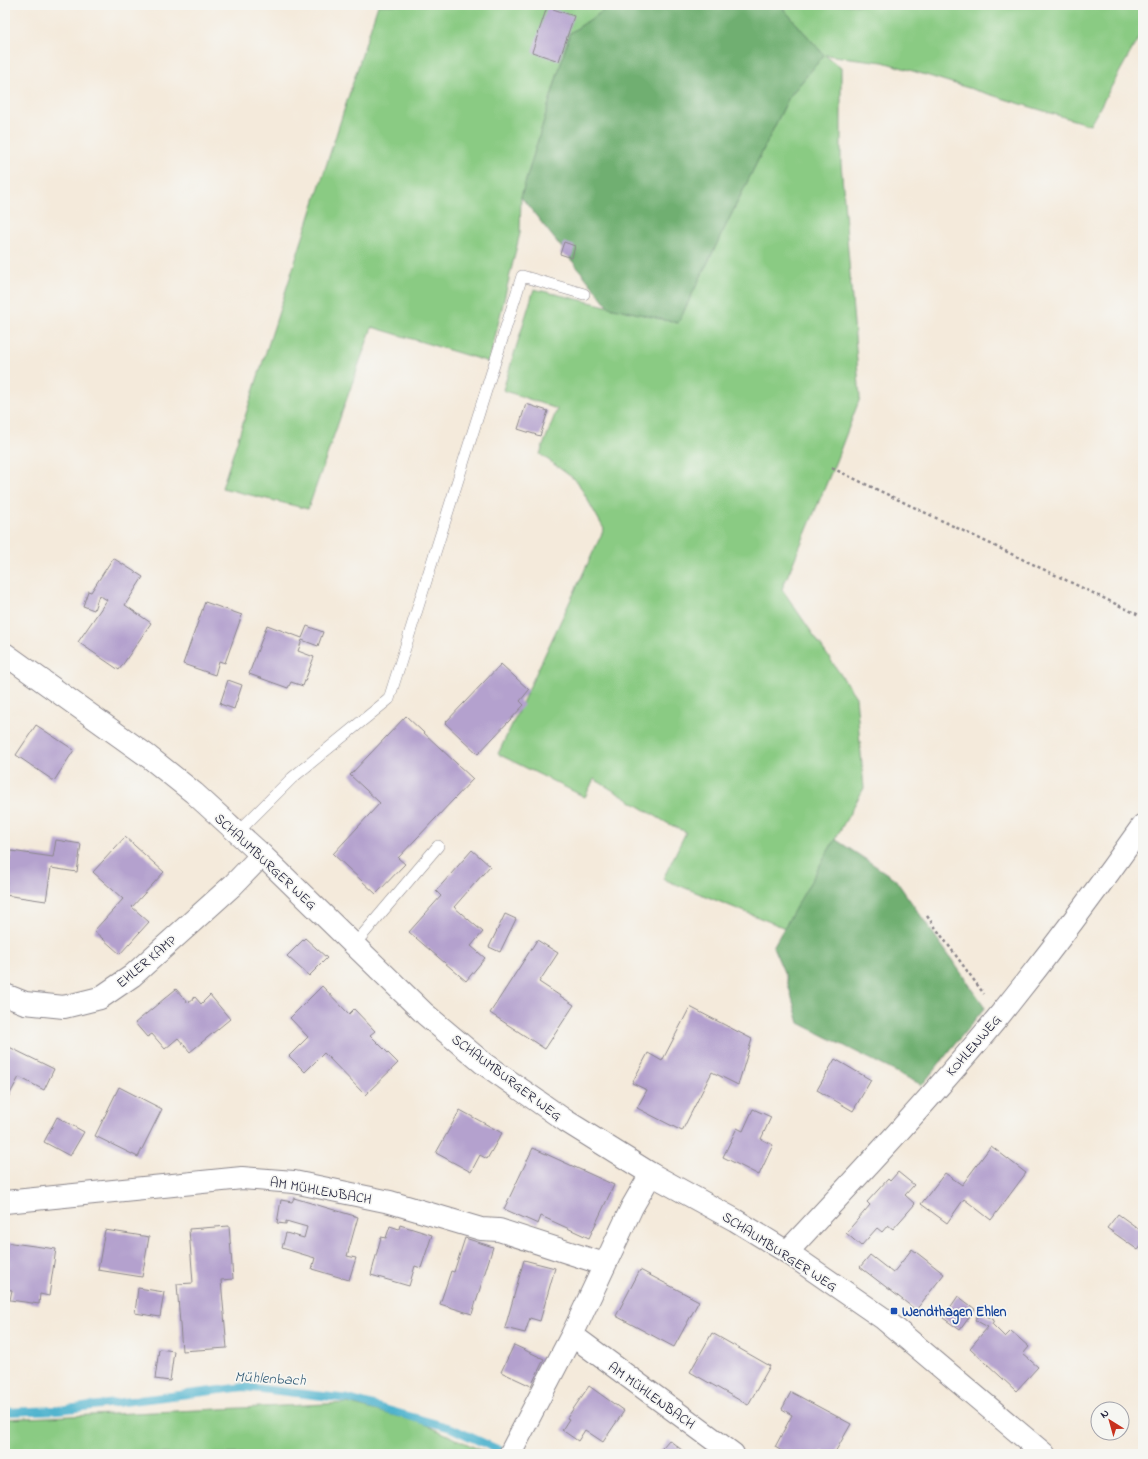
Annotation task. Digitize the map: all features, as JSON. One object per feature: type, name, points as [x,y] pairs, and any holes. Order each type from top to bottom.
[{"type":"street","name":"SCHAUMBURGER WEG","points":[[5,654],[149,757],[238,832],[425,1014],[483,1063],[566,1121],[650,1174],[735,1220],[787,1252],[884,1319],[1044,1454]]},
{"type":"street","name":"KOHLENWEG","points":[[787,1252],[895,1136],[999,1016],[1104,881],[1143,825]]},
{"type":"street","name":"EHLER KAMP","points":[[5,995],[25,1003],[64,1007],[100,998],[132,976],[233,884],[262,855]]},
{"type":"street","points":[[510,1454],[572,1335],[632,1206],[650,1174]]},
{"type":"street","name":"AM MÜHLENBACH","points":[[5,1202],[242,1178],[294,1182],[390,1202],[481,1229],[499,1230],[604,1264]]},
{"type":"street","name":"AM MÜHLENBACH","points":[[572,1335],[733,1454]]},
{"type":"lane","points":[[238,832],[292,778],[389,700],[522,276],[584,294]]},
{"type":"lane","points":[[354,945],[438,846]]},
{"type":"path","points":[[832,468],[1143,617]]},
{"type":"path","points":[[927,916],[999,1016]]},
{"type":"green space","points":[[378,5],[612,5],[570,33],[521,197],[520,233],[489,362],[372,327],[308,509],[222,488]]},
{"type":"green space","points":[[612,5],[780,5],[824,55],[789,97],[678,323],[609,307],[521,197],[570,33]]},
{"type":"green space","points":[[780,5],[1143,5],[1143,30],[1090,125],[883,62],[825,55],[841,68],[841,163],[860,398],[836,461],[782,589],[856,697],[864,788],[785,928],[663,879],[686,832],[667,823],[594,779],[585,797],[498,754],[604,529],[577,481],[540,454],[557,409],[503,390],[534,289],[678,323],[789,97],[824,55]]},
{"type":"green space","points":[[835,839],[895,879],[985,1007],[922,1085],[799,1023],[786,977],[773,947]]},
{"type":"green space","points":[[347,1403],[422,1423],[489,1454],[5,1454],[5,1419]]},
{"type":"building","points":[[547,7],[574,16],[559,61],[532,52]]},
{"type":"building","points":[[564,242],[575,246],[572,258],[560,254]]},
{"type":"building","points":[[526,404],[548,411],[540,436],[518,429]]},
{"type":"building","points":[[113,558],[143,577],[125,605],[151,623],[119,670],[78,642],[107,600],[99,595],[94,610],[83,606],[88,591],[91,592]]},
{"type":"building","points":[[205,602],[242,615],[225,663],[219,661],[215,675],[183,664]]},
{"type":"building","points":[[267,625],[302,638],[307,626],[323,632],[318,646],[302,640],[298,651],[314,657],[303,686],[291,682],[288,688],[249,674]]},
{"type":"building","points":[[501,664],[529,690],[520,701],[524,705],[478,754],[445,723]]},
{"type":"building","points":[[228,680],[242,685],[234,709],[220,704]]},
{"type":"building","points":[[406,716],[473,779],[398,858],[405,864],[376,894],[333,854],[380,803],[350,775]]},
{"type":"building","points":[[36,725],[74,750],[54,781],[16,755]]},
{"type":"building","points":[[125,837],[164,872],[132,907],[149,922],[120,954],[94,931],[123,899],[93,872]]},
{"type":"building","points":[[56,840],[81,844],[77,872],[51,868],[46,901],[5,895],[11,851],[53,857]]},
{"type":"building","points":[[472,850],[490,866],[454,907],[483,932],[471,946],[485,958],[466,981],[409,932],[441,896],[436,891]]},
{"type":"building","points":[[505,914],[516,919],[500,952],[489,947]]},
{"type":"building","points":[[305,938],[327,958],[309,976],[287,956]]},
{"type":"building","points":[[537,940],[558,953],[539,982],[574,1005],[545,1049],[490,1013]]},
{"type":"building","points":[[322,986],[349,1014],[354,1009],[375,1031],[370,1035],[398,1063],[365,1095],[324,1053],[305,1072],[289,1056],[308,1037],[290,1018]]},
{"type":"building","points":[[176,989],[188,1003],[195,997],[201,1004],[210,995],[230,1019],[190,1052],[178,1038],[165,1049],[152,1034],[147,1037],[135,1023]]},
{"type":"building","points":[[690,1007],[752,1039],[738,1085],[712,1072],[682,1131],[637,1108],[647,1090],[632,1083],[648,1053],[662,1061]]},
{"type":"building","points":[[5,1045],[54,1069],[44,1090],[19,1077],[5,1103]]},
{"type":"building","points":[[835,1059],[871,1080],[853,1111],[817,1090]]},
{"type":"building","points":[[119,1087],[162,1109],[138,1157],[95,1136]]},
{"type":"building","points":[[753,1109],[771,1117],[761,1139],[773,1145],[759,1175],[723,1157],[737,1128],[743,1131]]},
{"type":"building","points":[[460,1110],[502,1133],[487,1159],[480,1155],[471,1172],[436,1153]]},
{"type":"building","points":[[57,1117],[84,1132],[70,1156],[44,1142]]},
{"type":"building","points":[[991,1146],[1026,1173],[991,1220],[964,1199],[947,1223],[921,1204],[945,1173],[962,1185]]},
{"type":"building","points":[[533,1148],[614,1185],[589,1238],[541,1216],[538,1224],[504,1209]]},
{"type":"building","points":[[898,1172],[914,1185],[905,1195],[915,1204],[893,1229],[888,1225],[882,1232],[877,1228],[861,1246],[846,1233],[870,1205],[867,1202],[888,1179],[890,1181]]},
{"type":"building","points":[[294,1198],[358,1217],[347,1256],[356,1258],[349,1280],[312,1269],[315,1258],[282,1248],[286,1233],[304,1238],[307,1227],[286,1221],[286,1224],[277,1223],[281,1200],[292,1202]]},
{"type":"building","points":[[1118,1214],[1143,1232],[1143,1244],[1138,1250],[1107,1228]]},
{"type":"building","points":[[400,1225],[432,1235],[421,1268],[415,1266],[409,1286],[371,1275],[381,1237],[386,1238],[390,1226],[399,1229]]},
{"type":"building","points":[[229,1226],[233,1279],[221,1280],[227,1348],[182,1351],[177,1284],[193,1283],[189,1229]]},
{"type":"building","points":[[105,1230],[149,1237],[142,1277],[98,1270]]},
{"type":"building","points":[[465,1238],[493,1247],[472,1314],[440,1304],[451,1271],[454,1272]]},
{"type":"building","points":[[5,1242],[56,1249],[49,1296],[40,1294],[39,1304],[10,1300],[12,1290],[5,1289]]},
{"type":"building","points":[[912,1249],[944,1274],[916,1310],[860,1267],[870,1255],[893,1273]]},
{"type":"building","points":[[524,1260],[555,1268],[540,1321],[530,1318],[525,1333],[505,1328]]},
{"type":"building","points":[[640,1270],[699,1301],[674,1347],[616,1316]]},
{"type":"building","points":[[138,1288],[164,1292],[160,1317],[135,1313]]},
{"type":"building","points":[[958,1296],[975,1309],[960,1330],[943,1318]]},
{"type":"building","points":[[979,1312],[994,1320],[992,1324],[1005,1337],[1011,1331],[1029,1347],[1023,1354],[1038,1367],[1016,1391],[970,1348],[988,1327],[975,1320]]},
{"type":"building","points":[[712,1333],[770,1366],[748,1405],[690,1372]]},
{"type":"building","points":[[514,1345],[544,1359],[531,1386],[501,1372]]},
{"type":"building","points":[[159,1349],[174,1351],[170,1381],[155,1379]]},
{"type":"building","points":[[589,1386],[624,1411],[603,1442],[585,1430],[578,1441],[562,1430],[569,1419],[567,1418]]},
{"type":"building","points":[[791,1392],[851,1424],[834,1454],[826,1454],[822,1451],[820,1454],[787,1454],[775,1447],[792,1415],[782,1409]]},
{"type":"building","points":[[669,1440],[687,1454],[657,1454]]},
{"type":"waterway","name":"Mühlenbach","points":[[5,1412],[59,1410],[244,1387],[349,1399],[451,1428],[501,1451]]},
{"type":"place","name":"Wendthagen Ehlen","points":[[894,1311]]}]
